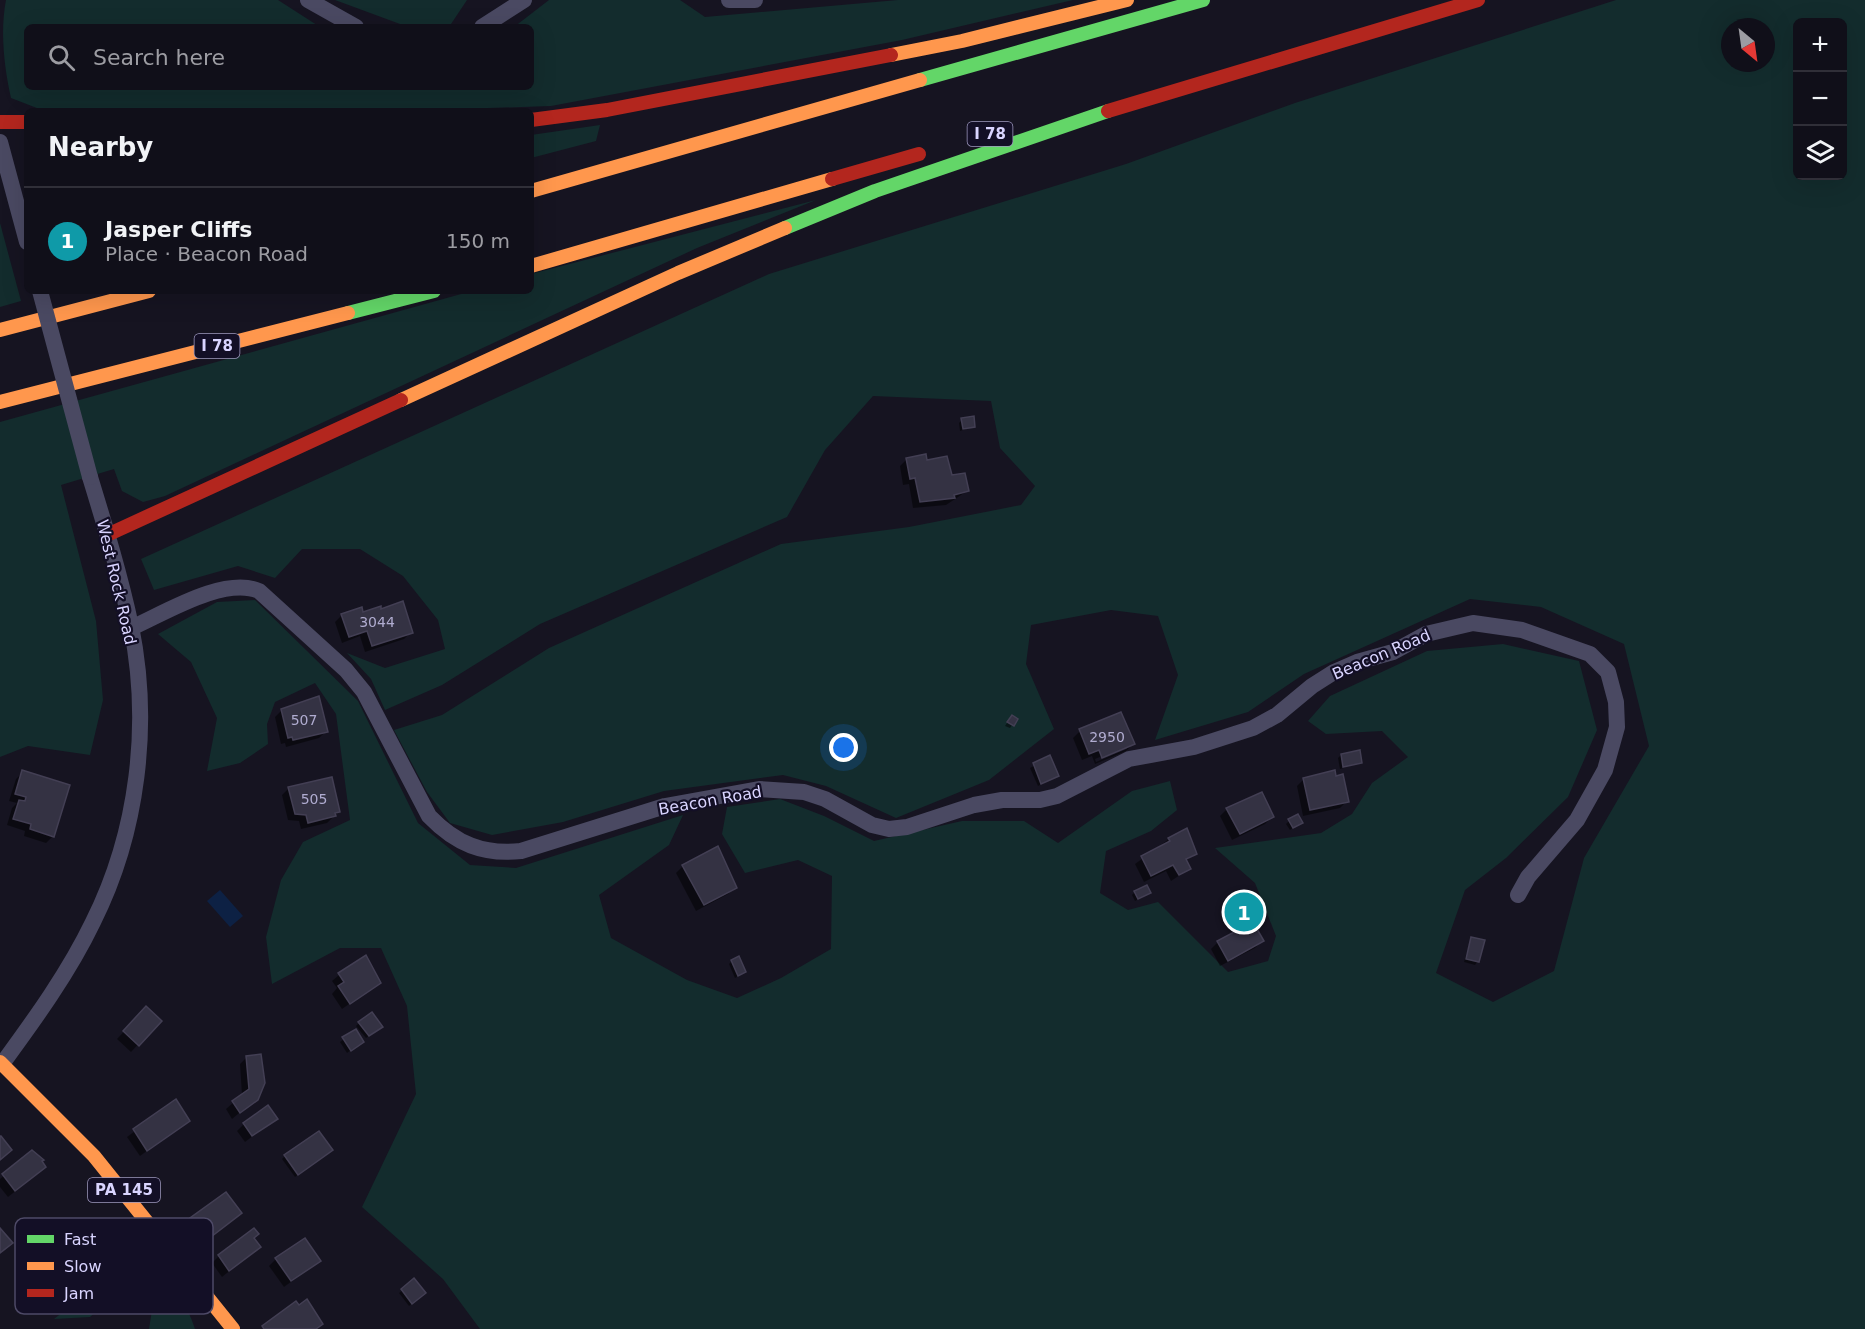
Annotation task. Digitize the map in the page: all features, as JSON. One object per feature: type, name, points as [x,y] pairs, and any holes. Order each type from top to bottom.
[{"type":"main road","points":[[534,120],[607,110],[962,41],[1127,0]]},
{"type":"main road","points":[[534,190],[1203,0]]},
{"type":"main road","points":[[1047,117],[1449,0]]},
{"type":"main road","points":[[107,535],[678,273],[875,191],[1073,121],[1478,0]]},
{"type":"main road","points":[[0,122],[24,122]]},
{"type":"main road","points":[[534,265],[933,150]]},
{"type":"main road","points":[[0,330],[138,294]]},
{"type":"main road","name":"I 78","points":[[0,402],[422,294]]},
{"type":"main road","name":"PA 145","points":[[1,1063],[67,1127],[146,1218]]},
{"type":"main road","name":"PA 145","points":[[213,1304],[233,1329]]},
{"type":"street","points":[[308,0],[351,24]]},
{"type":"street","points":[[487,24],[524,0]]},
{"type":"street","points":[[729,0],[754,0]]},
{"type":"street","points":[[0,142],[24,231]]},
{"type":"street","name":"West Rock Road","points":[[1,1063],[73,959],[93,922],[110,882],[126,831],[135,788],[139,745],[138,684],[131,628],[41,294]]},
{"type":"street","name":"Beacon Road","points":[[131,628],[223,588],[247,586],[259,591],[346,670],[364,692],[429,816],[462,843],[499,853],[521,851],[665,806],[759,789],[804,792],[825,799],[872,825],[889,829],[906,827],[974,805],[1002,800],[1040,800],[1057,796],[1129,759],[1194,747],[1253,728],[1277,715],[1312,686],[1334,672],[1357,662],[1393,652],[1426,634],[1473,622],[1522,630],[1590,654],[1608,672],[1617,702],[1617,727],[1614,747],[1605,771],[1576,820],[1528,877],[1518,895]]},
{"type":"green space","points":[[6,0],[278,0],[315,24],[24,24],[24,90],[534,90],[534,24],[518,24],[549,0],[680,0],[705,17],[898,0],[1073,0],[902,40],[551,106],[489,108],[37,108],[11,98],[6,74],[3,24]]},
{"type":"green space","points":[[335,0],[467,0],[451,24],[400,24]]},
{"type":"green space","points":[[1616,0],[1865,0],[1865,1329],[480,1329],[443,1279],[362,1207],[416,1094],[407,1006],[381,948],[340,948],[272,984],[266,937],[281,880],[303,842],[350,820],[336,714],[315,683],[275,702],[267,724],[268,744],[240,763],[207,771],[217,718],[191,662],[158,634],[217,602],[255,600],[358,701],[418,823],[470,865],[516,868],[683,815],[669,845],[599,895],[611,938],[687,980],[737,998],[781,978],[831,949],[832,876],[798,860],[745,873],[722,834],[727,807],[780,799],[824,816],[874,841],[962,821],[1024,821],[1058,843],[1132,791],[1170,781],[1177,810],[1151,831],[1106,851],[1100,893],[1128,910],[1158,902],[1228,972],[1268,961],[1276,936],[1255,883],[1215,848],[1321,833],[1352,814],[1372,783],[1408,757],[1382,731],[1326,734],[1308,721],[1330,696],[1427,651],[1503,644],[1579,661],[1597,730],[1568,797],[1506,858],[1465,890],[1436,973],[1493,1002],[1554,971],[1584,858],[1649,746],[1624,644],[1541,607],[1470,599],[1304,674],[1248,712],[1155,740],[1178,675],[1158,616],[1111,610],[1031,625],[1026,664],[1054,729],[989,780],[896,818],[826,786],[783,775],[664,791],[563,822],[492,835],[450,823],[427,792],[394,730],[442,715],[549,648],[781,544],[909,527],[1021,505],[1035,486],[1000,448],[991,401],[873,396],[825,450],[787,517],[540,624],[442,685],[385,710],[371,679],[347,653],[385,668],[445,649],[438,620],[403,576],[360,549],[302,549],[275,578],[238,566],[154,590],[141,559],[769,274],[1126,164],[1295,103]]},
{"type":"green space","points":[[600,125],[596,141],[534,157],[534,135]]},
{"type":"green space","points":[[816,200],[697,248],[165,496],[143,502],[122,491],[114,469],[61,485],[96,621],[103,700],[90,755],[28,746],[0,757],[0,422],[461,294],[534,294],[534,273]]},
{"type":"green space","points":[[0,223],[21,301],[0,307]]},
{"type":"green space","points":[[61,1314],[93,1314],[90,1317],[54,1319]]},
{"type":"green space","points":[[151,1314],[189,1314],[195,1329],[149,1329]]},
{"type":"water","points":[[220,890],[243,916],[230,927],[207,901]]},
{"type":"building","points":[[974,416],[975,427],[963,429],[961,418]]},
{"type":"building","points":[[926,454],[927,460],[947,456],[952,475],[965,473],[969,491],[954,495],[955,498],[920,502],[915,478],[910,479],[906,458]]},
{"type":"building","points":[[403,601],[413,633],[372,646],[367,631],[349,637],[341,614],[362,607],[363,612],[381,606],[381,609]]},
{"type":"building","points":[[319,696],[328,732],[293,740],[292,737],[288,738],[281,709]]},
{"type":"building","points":[[1121,712],[1135,744],[1102,758],[1099,750],[1089,754],[1079,729]]},
{"type":"building","points":[[1012,715],[1018,719],[1014,726],[1007,722]]},
{"type":"building","points":[[1360,750],[1362,763],[1343,767],[1341,754]]},
{"type":"building","points":[[1050,755],[1059,776],[1041,784],[1033,763]]},
{"type":"building","points":[[22,770],[70,785],[54,837],[30,829],[31,824],[13,819],[19,800],[25,801],[26,797],[15,794]]},
{"type":"building","points":[[1335,770],[1336,776],[1343,774],[1349,802],[1310,810],[1303,778]]},
{"type":"building","points":[[332,777],[340,812],[335,813],[336,816],[308,823],[306,815],[295,814],[288,787]]},
{"type":"building","points":[[1262,792],[1274,817],[1240,834],[1226,808]]},
{"type":"building","points":[[1298,814],[1303,823],[1293,828],[1288,819]]},
{"type":"building","points":[[1187,828],[1197,854],[1186,859],[1191,869],[1179,875],[1173,865],[1151,876],[1141,856],[1170,841],[1168,838]]},
{"type":"building","points":[[718,846],[737,888],[704,905],[682,865]]},
{"type":"building","points":[[1147,885],[1151,893],[1138,899],[1134,891]]},
{"type":"building","points":[[1253,922],[1264,941],[1228,961],[1217,941]]},
{"type":"building","points":[[1471,937],[1485,940],[1479,962],[1466,959]]},
{"type":"building","points":[[366,955],[381,983],[350,1004],[338,986],[344,982],[338,973]]},
{"type":"building","points":[[739,956],[746,972],[738,976],[731,960]]},
{"type":"building","points":[[146,1006],[162,1021],[139,1046],[123,1031]]},
{"type":"building","points":[[372,1012],[383,1027],[369,1036],[358,1022]]},
{"type":"building","points":[[356,1029],[364,1042],[351,1051],[342,1037]]},
{"type":"building","points":[[261,1054],[265,1083],[258,1100],[240,1113],[232,1101],[249,1089],[246,1056]]},
{"type":"building","points":[[176,1099],[190,1121],[147,1151],[133,1129]]},
{"type":"building","points":[[268,1105],[278,1119],[252,1136],[243,1123]]},
{"type":"building","points":[[319,1131],[333,1150],[298,1175],[284,1155]]},
{"type":"building","points":[[0,1136],[12,1150],[0,1160]]},
{"type":"building","points":[[32,1150],[44,1160],[42,1161],[46,1167],[15,1191],[2,1174]]},
{"type":"building","points":[[226,1192],[242,1213],[213,1235],[213,1218],[190,1218]]},
{"type":"building","points":[[0,1228],[13,1243],[0,1253]]},
{"type":"building","points":[[254,1228],[259,1234],[254,1238],[261,1247],[229,1271],[218,1255]]},
{"type":"building","points":[[305,1238],[321,1261],[291,1281],[275,1258]]},
{"type":"building","points":[[414,1278],[426,1293],[412,1304],[401,1289]]},
{"type":"building","points":[[307,1299],[323,1324],[316,1329],[264,1329],[262,1326],[296,1301],[299,1305]]},
{"type":"traffic: fast","points":[[920,80],[1203,0]]},
{"type":"traffic: fast","points":[[785,228],[875,191],[1108,111]]},
{"type":"traffic: fast","points":[[348,313],[422,294]]},
{"type":"traffic: slow","points":[[891,55],[962,41],[1127,0]]},
{"type":"traffic: slow","points":[[534,190],[920,80]]},
{"type":"traffic: slow","points":[[534,265],[832,179]]},
{"type":"traffic: slow","points":[[401,400],[678,273],[785,228]]},
{"type":"traffic: slow","points":[[0,330],[138,294]]},
{"type":"traffic: slow","points":[[0,402],[348,313]]},
{"type":"traffic: slow","points":[[0,1062],[94,1156],[144,1218]]},
{"type":"traffic: slow","points":[[213,1304],[233,1329]]},
{"type":"traffic: jam","points":[[1108,111],[1478,0]]},
{"type":"traffic: jam","points":[[534,120],[607,110],[891,55]]},
{"type":"traffic: jam","points":[[0,122],[24,122]]},
{"type":"traffic: jam","points":[[832,179],[919,154]]},
{"type":"traffic: jam","points":[[107,535],[401,400]]},
{"type":"place","name":"Jasper Cliffs","points":[[1244,912]]}]
